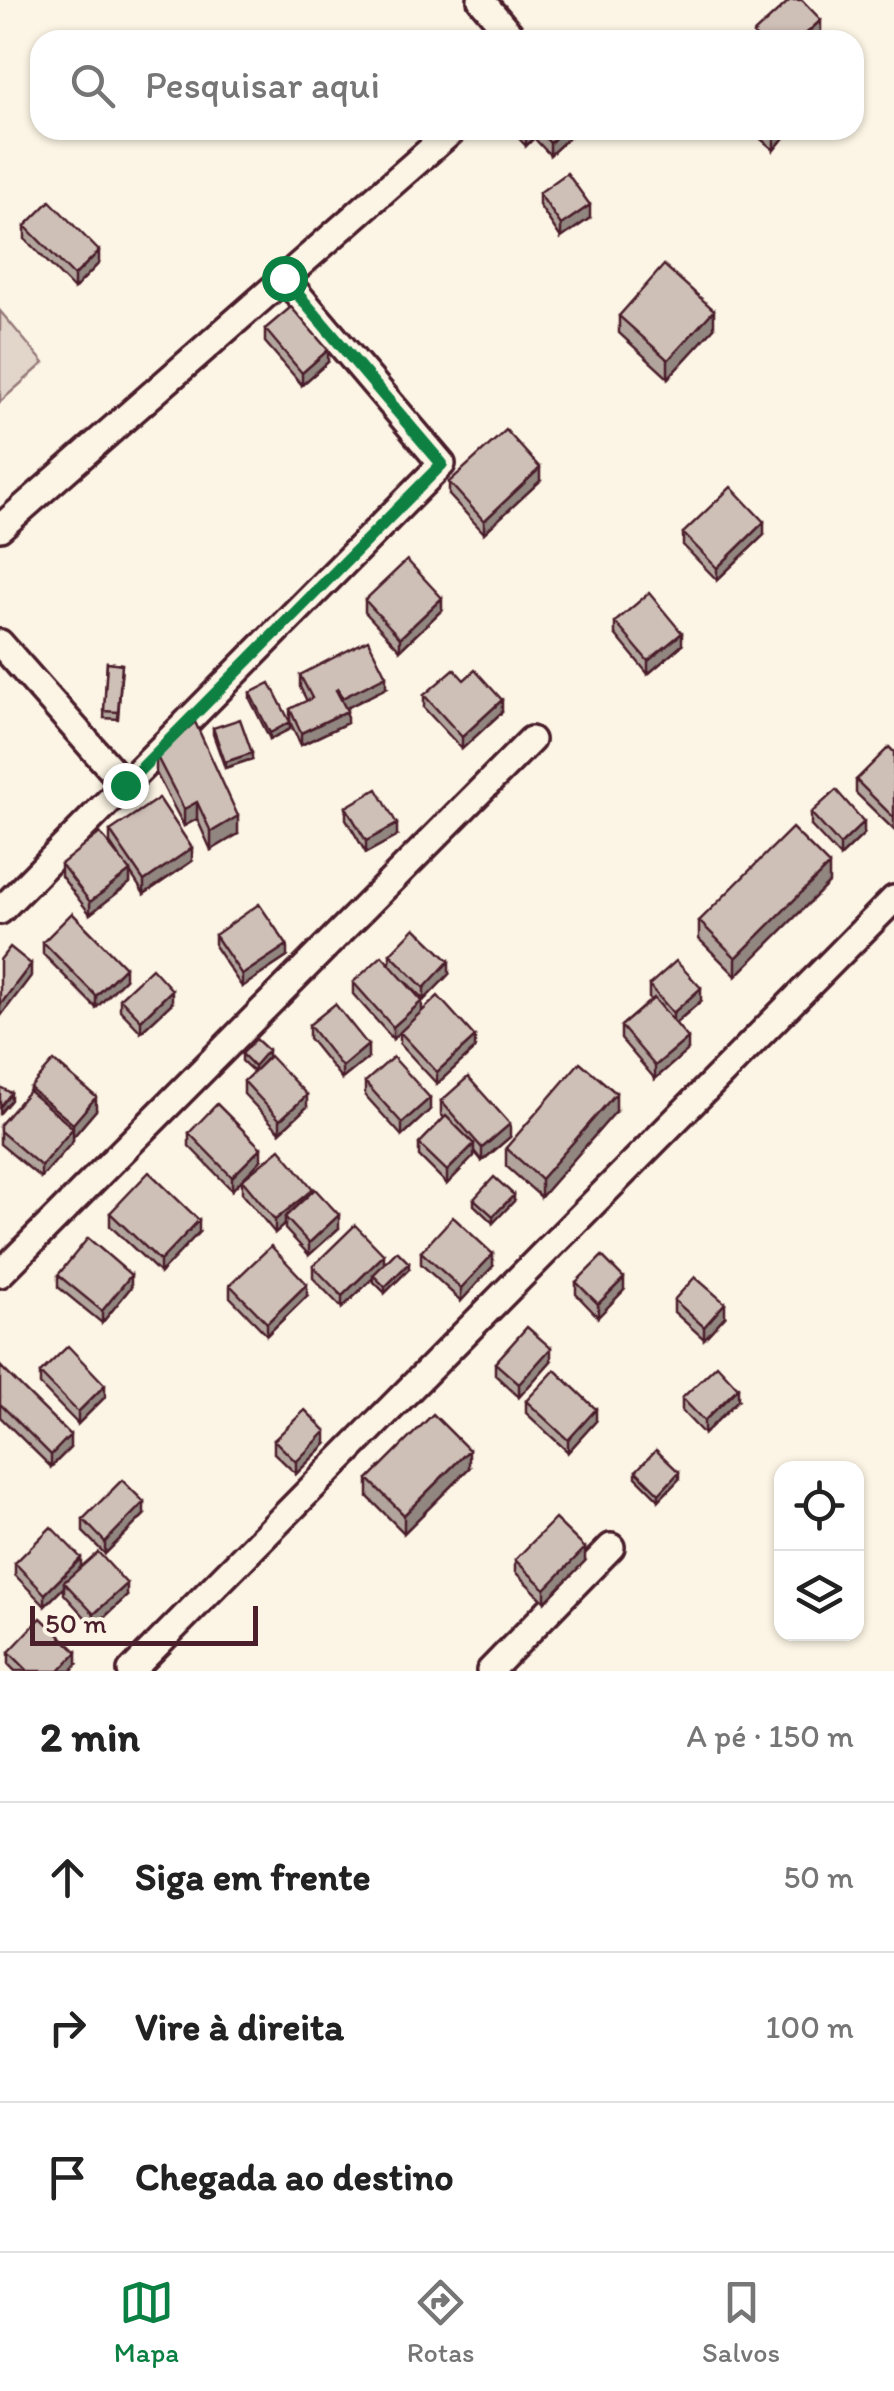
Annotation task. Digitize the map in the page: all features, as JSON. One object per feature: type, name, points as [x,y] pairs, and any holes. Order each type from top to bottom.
[{"type":"street","points":[[480,0],[506,30]]},
{"type":"street","points":[[0,528],[441,140]]},
{"type":"street","points":[[0,911],[442,464],[284,278]]},
{"type":"street","points":[[0,643],[125,785]]},
{"type":"street","points":[[0,1274],[531,740]]},
{"type":"street","points":[[130,1671],[894,900]]},
{"type":"street","points":[[490,1671],[611,1547]]},
{"type":"shaded area","points":[[0,311],[44,363],[0,402]]},
{"type":"building","points":[[790,0],[802,0],[821,20],[810,30],[757,30]]},
{"type":"building","points":[[567,173],[590,205],[561,225],[539,193]]},
{"type":"building","points":[[50,201],[99,251],[74,276],[25,226]]},
{"type":"building","points":[[664,265],[714,310],[668,360],[619,316]]},
{"type":"building","points":[[291,307],[328,350],[302,373],[265,329]]},
{"type":"building","points":[[506,430],[540,468],[484,521],[449,482]]},
{"type":"building","points":[[731,487],[764,522],[717,568],[683,533]]},
{"type":"building","points":[[407,560],[442,598],[400,638],[365,600]]},
{"type":"building","points":[[649,593],[682,633],[648,661],[615,622]]},
{"type":"building","points":[[368,640],[386,676],[342,698],[336,690],[347,711],[301,733],[290,709],[312,698],[300,675]]},
{"type":"building","points":[[107,662],[122,664],[118,712],[104,711]]},
{"type":"building","points":[[454,669],[464,680],[475,670],[502,700],[462,737],[424,695]]},
{"type":"building","points":[[270,683],[290,722],[270,733],[250,693]]},
{"type":"building","points":[[240,719],[252,753],[225,762],[213,728]]},
{"type":"building","points":[[195,722],[238,816],[211,832],[197,802],[184,809],[156,755]]},
{"type":"building","points":[[889,747],[894,752],[894,818],[856,780]]},
{"type":"building","points":[[377,789],[397,824],[366,841],[346,807]]},
{"type":"building","points":[[836,790],[864,822],[840,845],[811,813]]},
{"type":"building","points":[[159,798],[192,848],[144,881],[110,831]]},
{"type":"building","points":[[792,828],[829,865],[736,958],[699,921]]},
{"type":"building","points":[[100,833],[130,871],[90,902],[61,864]]},
{"type":"building","points":[[259,904],[287,945],[242,975],[215,935]]},
{"type":"building","points":[[72,913],[125,967],[96,996],[43,942]]},
{"type":"building","points":[[415,928],[449,961],[424,988],[390,954]]},
{"type":"building","points":[[10,947],[31,964],[0,1005],[0,960]]},
{"type":"building","points":[[382,956],[422,1001],[393,1027],[353,982]]},
{"type":"building","points":[[676,961],[701,988],[673,1013],[649,985]]},
{"type":"building","points":[[152,968],[172,990],[141,1020],[120,998]]},
{"type":"building","points":[[438,996],[475,1037],[437,1072],[400,1032]]},
{"type":"building","points":[[654,998],[688,1038],[655,1066],[621,1026]]},
{"type":"building","points":[[335,1004],[368,1045],[342,1067],[309,1025]]},
{"type":"building","points":[[256,1039],[268,1050],[254,1066],[242,1054]]},
{"type":"building","points":[[270,1056],[307,1095],[280,1120],[244,1081]]},
{"type":"building","points":[[393,1057],[430,1098],[402,1123],[365,1082]]},
{"type":"building","points":[[54,1061],[96,1097],[73,1124],[30,1088]]},
{"type":"building","points":[[580,1062],[616,1093],[541,1179],[506,1148]]},
{"type":"building","points":[[468,1077],[510,1124],[482,1148],[441,1101]]},
{"type":"building","points":[[0,1087],[11,1093],[0,1107]]},
{"type":"building","points":[[29,1091],[73,1128],[41,1166],[0,1131],[0,1125]]},
{"type":"building","points":[[217,1104],[261,1148],[232,1177],[189,1133]]},
{"type":"building","points":[[446,1116],[474,1144],[447,1171],[419,1144]]},
{"type":"building","points":[[280,1149],[313,1189],[275,1220],[242,1180]]},
{"type":"building","points":[[149,1172],[199,1220],[160,1261],[110,1213]]},
{"type":"building","points":[[494,1177],[514,1195],[493,1216],[474,1199]]},
{"type":"building","points":[[315,1189],[339,1215],[309,1243],[285,1217]]},
{"type":"building","points":[[453,1217],[493,1254],[461,1288],[421,1252]]},
{"type":"building","points":[[355,1225],[384,1255],[342,1296],[313,1266]]},
{"type":"building","points":[[88,1238],[131,1275],[102,1311],[58,1275]]},
{"type":"building","points":[[271,1246],[307,1284],[267,1323],[230,1285]]},
{"type":"building","points":[[397,1251],[409,1263],[385,1287],[373,1275]]},
{"type":"building","points":[[602,1256],[624,1278],[598,1304],[576,1282]]},
{"type":"building","points":[[695,1277],[725,1303],[704,1327],[674,1300]]},
{"type":"building","points":[[527,1327],[551,1348],[519,1384],[495,1363]]},
{"type":"building","points":[[68,1346],[105,1385],[78,1412],[40,1373]]},
{"type":"building","points":[[717,1365],[738,1388],[704,1421],[682,1398]]},
{"type":"building","points":[[0,1366],[70,1435],[51,1455],[0,1404]]},
{"type":"building","points":[[555,1370],[596,1409],[568,1440],[526,1401]]},
{"type":"building","points":[[305,1410],[326,1431],[296,1462],[274,1440]]},
{"type":"building","points":[[433,1414],[469,1450],[404,1515],[368,1479]]},
{"type":"building","points":[[656,1450],[679,1472],[659,1494],[636,1471]]},
{"type":"building","points":[[122,1480],[144,1502],[105,1542],[83,1519]]},
{"type":"building","points":[[555,1519],[585,1548],[545,1589],[515,1560]]},
{"type":"building","points":[[51,1527],[81,1558],[45,1594],[15,1563]]},
{"type":"building","points":[[98,1552],[127,1584],[94,1614],[64,1582]]},
{"type":"building","points":[[41,1618],[77,1652],[59,1671],[28,1671],[9,1652]]},
{"type":"route","points":[[125,785],[442,464],[284,278]]}]
